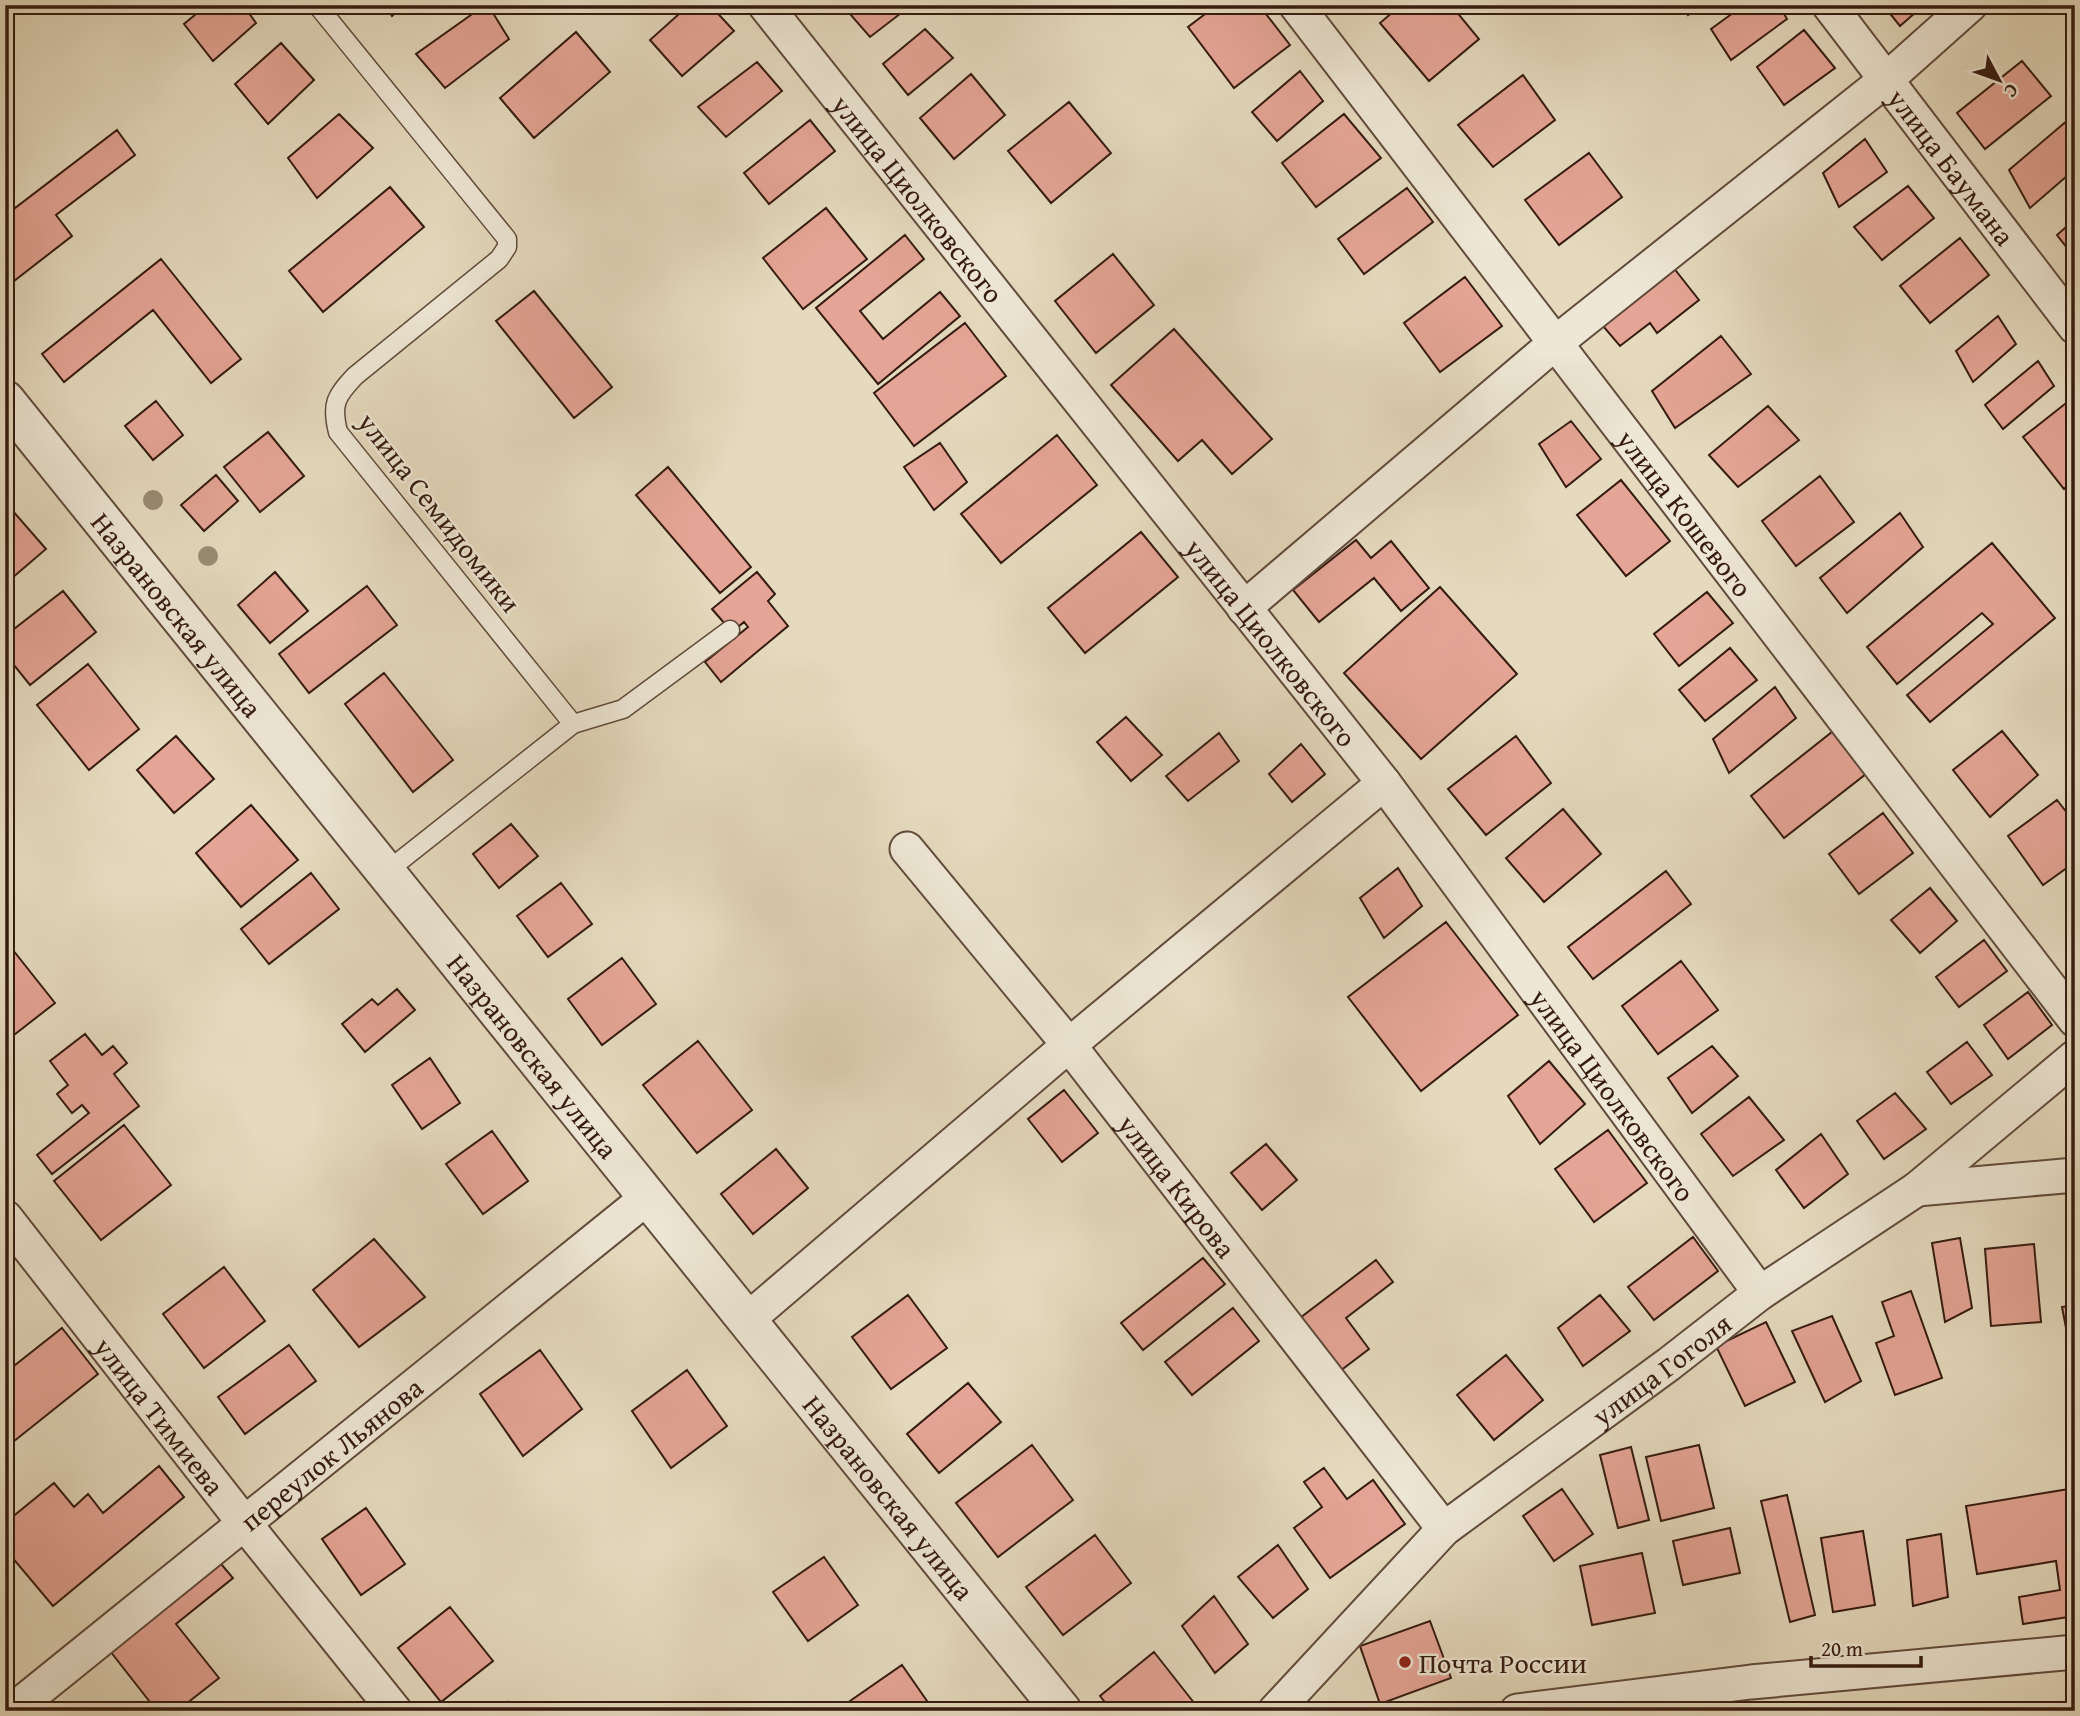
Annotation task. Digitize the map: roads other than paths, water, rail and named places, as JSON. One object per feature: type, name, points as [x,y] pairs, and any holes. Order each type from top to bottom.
[{"type":"street","name":"улица Циолковского","points":[[765,5],[1384,783],[1760,1293]]},
{"type":"street","name":"улица Кошевого","points":[[1296,5],[2075,1020]]},
{"type":"street","name":"улица Баумана","points":[[1829,5],[2075,327]]},
{"type":"street","points":[[1244,608],[1554,344],[1887,79],[1970,5]]},
{"type":"street","name":"Назрановская улица","points":[[5,400],[1062,1711]]},
{"type":"street","points":[[747,1320],[1069,1045],[1384,783]]},
{"type":"street","name":"улица Кирова","points":[[906,849],[1069,1045],[1444,1529]]},
{"type":"street","name":"улица Гоголя","points":[[1275,1711],[1444,1529],[1669,1364],[1760,1293],[1917,1188],[2075,1057]]},
{"type":"street","points":[[1917,1188],[2075,1175]]},
{"type":"street","name":"переулок Льянова","points":[[12,1711],[648,1197]]},
{"type":"street","name":"улица Тимиева","points":[[5,1217],[244,1524],[395,1711]]},
{"type":"street","points":[[1517,1711],[1751,1682],[2075,1652]]},
{"type":"lane","name":"улица Семидомики","points":[[317,5],[507,240],[507,247],[499,259],[355,376],[341,391],[333,411],[338,432],[573,724]]},
{"type":"lane","points":[[386,872],[573,724],[623,709],[730,630]]},
{"type":"place","name":"Почта России","points":[[1405,1662]]}]
